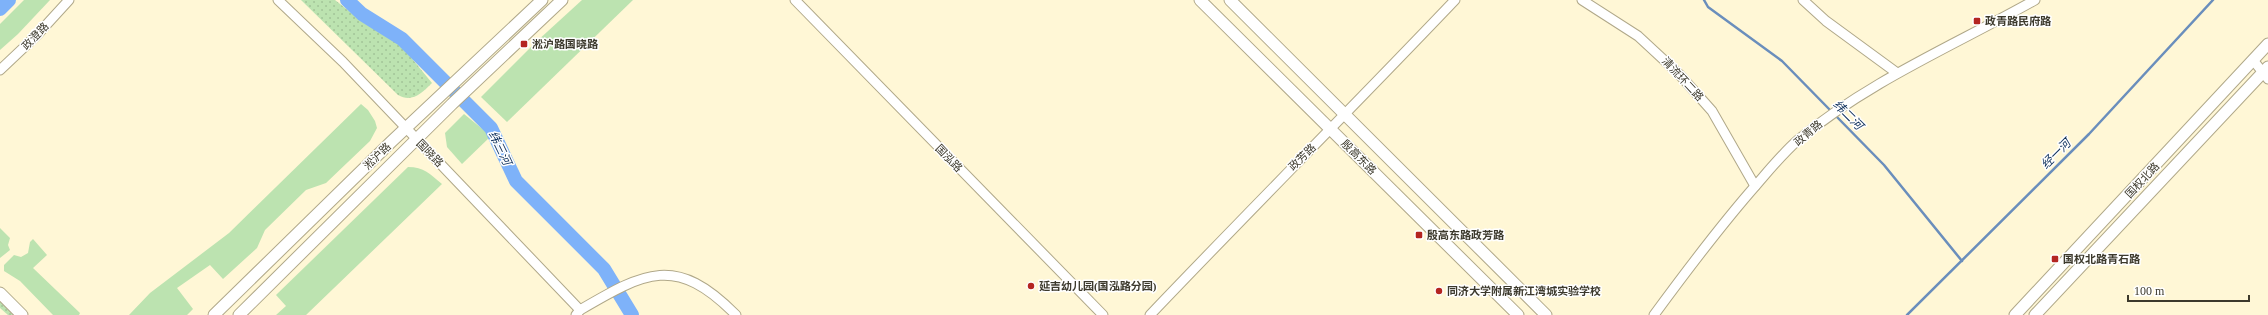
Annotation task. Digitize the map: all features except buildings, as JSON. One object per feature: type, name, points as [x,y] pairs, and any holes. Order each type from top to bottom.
[{"type":"main road","name":"淞沪路","points":[[214,315],[406,128],[542,0]]},
{"type":"main road","name":"淞沪路","points":[[239,315],[416,139],[562,0]]},
{"type":"main road","name":"殷高东路","points":[[1200,0],[1332,129],[1518,315]]},
{"type":"main road","name":"殷高东路","points":[[1230,0],[1546,315]]},
{"type":"main road","name":"国权北路","points":[[2015,315],[2268,44]]},
{"type":"main road","name":"国权北路","points":[[2035,315],[2266,72]]},
{"type":"main road","points":[[0,293],[22,315]]},
{"type":"street","name":"政澄路","points":[[0,70],[38,34],[68,0]]},
{"type":"street","name":"国晓路","points":[[278,0],[318,37],[406,128],[578,312]]},
{"type":"street","name":"国泓路","points":[[795,0],[1103,315]]},
{"type":"street","name":"政芳路","points":[[1150,315],[1288,171],[1332,129],[1455,0]]},
{"type":"street","name":"清流环二路","points":[[1582,0],[1638,36],[1680,74],[1712,110],[1755,186]]},
{"type":"street","points":[[1803,0],[1826,21],[1897,73]]},
{"type":"street","name":"政青路","points":[[1654,315],[1718,228],[1796,141],[1823,120],[1897,73],[1985,29],[2035,0]]},
{"type":"street","points":[[2253,60],[2266,72]]},
{"type":"street","points":[[578,312],[623,285],[645,278],[668,274],[684,278],[701,286],[736,315]]},
{"type":"green space","points":[[24,0],[50,0],[18,34],[0,50],[0,24]]},
{"type":"green space","points":[[301,0],[335,0],[364,23],[400,44],[432,83],[416,96],[408,98],[398,95]]},
{"type":"green space","points":[[582,0],[633,0],[507,122],[481,97],[536,42]]},
{"type":"green space","points":[[361,104],[368,110],[375,121],[377,128],[370,141],[326,183],[306,190],[265,230],[257,248],[223,279],[210,265],[177,288],[193,309],[187,315],[129,315],[150,293],[229,233]]},
{"type":"green space","points":[[464,114],[491,136],[462,164],[447,147],[445,133]]},
{"type":"green space","points":[[408,167],[423,170],[442,184],[306,315],[276,315],[286,306],[276,295]]},
{"type":"green space","points":[[0,228],[10,238],[8,245],[10,250],[0,258]]},
{"type":"green space","points":[[33,239],[47,255],[33,268],[80,313],[79,315],[53,315],[20,281],[4,271],[4,265],[14,255],[21,257],[28,253],[30,242]]},
{"type":"green space","points":[[0,299],[15,315],[8,315],[0,308]]},
{"type":"waterway","points":[[0,9],[9,0]]},
{"type":"waterway","name":"纬三河","points":[[347,0],[362,14],[402,39],[491,128],[516,181],[604,269],[632,315]]},
{"type":"waterway","name":"纬二河","points":[[1704,0],[1708,7],[1782,61],[1831,111]]},
{"type":"waterway","name":"经一河","points":[[1907,315],[2089,134],[2213,0]]},
{"type":"waterway","name":"纬二河","points":[[1835,115],[1884,165],[1962,261]]},
{"type":"place","name":"政青路民府路","points":[[1977,21]]},
{"type":"place","name":"淞沪路国晓路","points":[[524,44]]},
{"type":"place","name":"殷高东路政芳路","points":[[1419,235]]},
{"type":"place","name":"国权北路青石路","points":[[2055,259]]},
{"type":"place","name":"延吉幼儿园(国泓路分园)","points":[[1031,286]]},
{"type":"place","name":"同济大学附属新江湾城实验学校","points":[[1439,291]]}]
